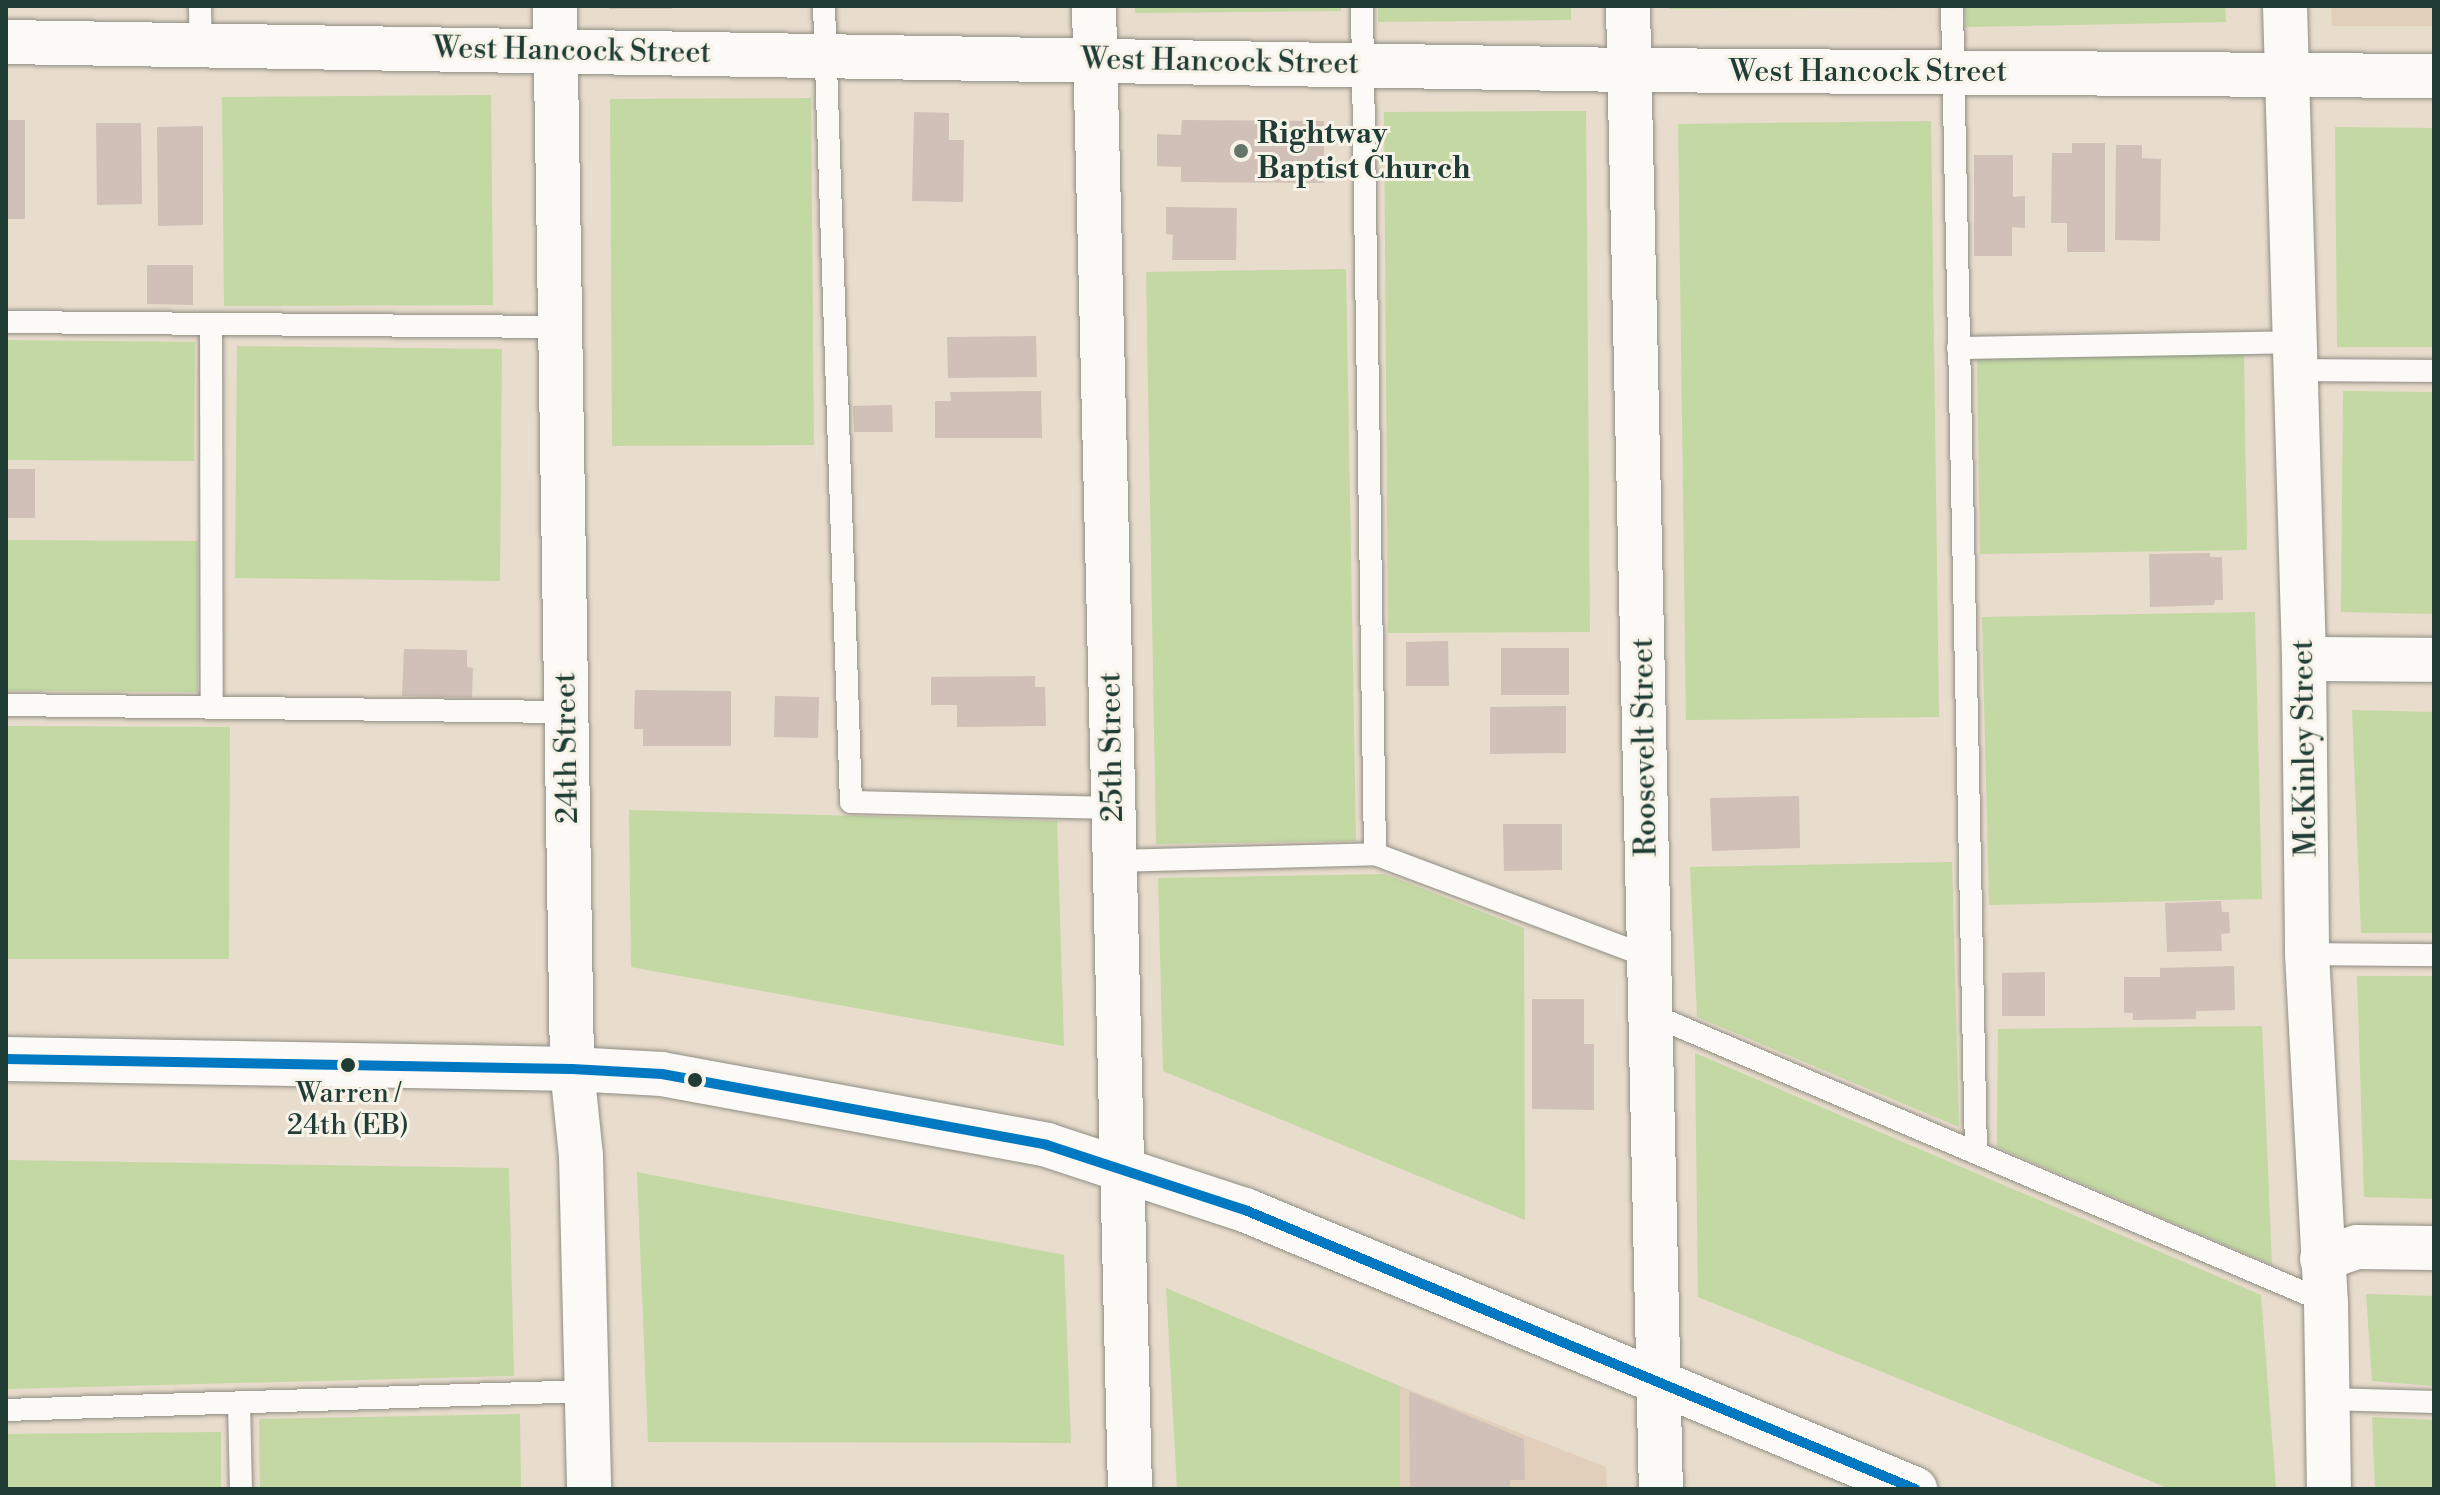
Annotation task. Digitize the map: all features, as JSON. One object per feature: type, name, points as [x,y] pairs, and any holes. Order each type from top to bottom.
[{"type":"street","name":"24th Street","points":[[555,6],[572,1069],[581,1156],[589,1489]]},
{"type":"street","name":"25th Street","points":[[1094,6],[1130,1489]]},
{"type":"street","name":"Roosevelt Street","points":[[1628,6],[1661,1489]]},
{"type":"street","name":"McKinley Street","points":[[2285,6],[2304,659],[2307,954],[2326,1302],[2329,1489]]},
{"type":"street","name":"West Hancock Street","points":[[6,42],[200,25],[556,51],[1629,70],[2434,76]]},
{"type":"street","points":[[2304,659],[2434,660]]},
{"type":"street","points":[[6,1059],[572,1069],[692,1080],[1047,1145],[1245,1210],[1915,1489]]},
{"type":"street","points":[[2322,1259],[2357,1247],[2434,1248]]},
{"type":"lane","points":[[824,6],[851,802],[1114,808]]},
{"type":"lane","points":[[1362,6],[1375,854]]},
{"type":"lane","points":[[1952,6],[1976,1153]]},
{"type":"lane","points":[[6,322],[560,327]]},
{"type":"lane","points":[[211,324],[212,708]]},
{"type":"lane","points":[[1958,348],[2295,356],[2434,371]]},
{"type":"lane","points":[[6,705],[566,712]]},
{"type":"lane","points":[[1115,861],[1375,854],[1649,957]]},
{"type":"lane","points":[[2307,954],[2434,955]]},
{"type":"lane","points":[[1650,1014],[2326,1302]]},
{"type":"lane","points":[[6,1410],[587,1391]]},
{"type":"lane","points":[[2327,1399],[2434,1402]]},
{"type":"lane","points":[[239,1403],[241,1489]]},
{"type":"shaded area","points":[[2331,6],[2434,6],[2434,26],[2332,26]]},
{"type":"shaded area","points":[[1400,1386],[1606,1467],[1607,1489],[1400,1489]]},
{"type":"green space","points":[[1135,6],[1341,6],[1341,11],[1135,13]]},
{"type":"green space","points":[[1378,6],[1571,6],[1571,20],[1378,22]]},
{"type":"green space","points":[[1669,6],[1923,6],[1923,8],[1669,9]]},
{"type":"green space","points":[[1965,6],[2225,6],[2226,22],[1966,27]]},
{"type":"green space","points":[[491,95],[493,305],[224,306],[222,97]]},
{"type":"green space","points":[[811,98],[814,445],[612,446],[610,99]]},
{"type":"green space","points":[[1586,111],[1590,632],[1388,633],[1384,112]]},
{"type":"green space","points":[[1931,121],[1939,717],[1686,720],[1678,124]]},
{"type":"green space","points":[[2335,127],[2434,128],[2434,347],[2337,347]]},
{"type":"green space","points":[[1346,269],[1356,841],[1156,844],[1146,272]]},
{"type":"green space","points":[[6,340],[195,342],[194,461],[6,460]]},
{"type":"green space","points":[[237,346],[502,349],[500,581],[235,578]]},
{"type":"green space","points":[[2244,354],[2247,550],[1980,554],[1977,358]]},
{"type":"green space","points":[[2343,391],[2434,392],[2434,614],[2341,612]]},
{"type":"green space","points":[[6,540],[198,541],[198,692],[6,691]]},
{"type":"green space","points":[[2255,612],[2262,899],[1989,905],[1982,617]]},
{"type":"green space","points":[[2352,710],[2434,712],[2434,933],[2361,933]]},
{"type":"green space","points":[[6,726],[230,727],[229,959],[6,959]]},
{"type":"green space","points":[[629,810],[1057,821],[1064,1046],[631,967]]},
{"type":"green space","points":[[1952,862],[1959,1127],[1697,1017],[1690,867]]},
{"type":"green space","points":[[1385,874],[1524,928],[1525,1220],[1163,1071],[1158,878]]},
{"type":"green space","points":[[2357,976],[2434,976],[2434,1199],[2364,1197]]},
{"type":"green space","points":[[2262,1026],[2272,1265],[1997,1147],[1998,1029]]},
{"type":"green space","points":[[1695,1053],[2261,1295],[2276,1489],[2170,1489],[1698,1297]]},
{"type":"green space","points":[[6,1160],[509,1168],[514,1376],[6,1389]]},
{"type":"green space","points":[[637,1172],[1064,1255],[1071,1443],[648,1442]]},
{"type":"green space","points":[[1166,1288],[1400,1386],[1400,1489],[1177,1489]]},
{"type":"green space","points":[[2366,1294],[2434,1296],[2434,1386],[2372,1381]]},
{"type":"green space","points":[[520,1414],[521,1489],[260,1489],[259,1419]]},
{"type":"green space","points":[[2372,1417],[2434,1420],[2434,1489],[2375,1489]]},
{"type":"green space","points":[[221,1432],[221,1489],[6,1489],[6,1434]]},
{"type":"building","points":[[609,6],[672,6],[672,9],[609,9]]},
{"type":"building","points":[[914,112],[949,113],[949,140],[964,140],[963,202],[912,201]]},
{"type":"building","points":[[6,120],[25,120],[25,219],[6,219]]},
{"type":"building","name":"Rightway Baptist Church","points":[[1182,120],[1324,121],[1324,183],[1181,182],[1181,167],[1157,166],[1157,134],[1181,135]]},
{"type":"building","points":[[96,123],[141,123],[142,204],[97,205]]},
{"type":"building","points":[[203,126],[203,225],[158,226],[157,127]]},
{"type":"building","points":[[2072,143],[2105,143],[2105,252],[2067,252],[2067,223],[2051,223],[2052,153],[2072,153]]},
{"type":"building","points":[[2116,145],[2142,145],[2142,158],[2161,159],[2160,241],[2115,240]]},
{"type":"building","points":[[1974,155],[2013,155],[2013,197],[2025,196],[2025,228],[2012,227],[2012,256],[1974,256]]},
{"type":"building","points":[[1166,207],[1237,208],[1236,260],[1172,260],[1173,235],[1166,234]]},
{"type":"building","points":[[147,265],[193,265],[193,305],[147,304]]},
{"type":"building","points":[[1036,336],[1037,377],[948,378],[947,337]]},
{"type":"building","points":[[1041,391],[1042,438],[935,438],[935,401],[951,401],[950,392]]},
{"type":"building","points":[[892,405],[893,432],[854,432],[853,406]]},
{"type":"building","points":[[6,469],[35,469],[35,518],[6,518]]},
{"type":"building","points":[[2210,553],[2210,557],[2222,557],[2223,600],[2215,600],[2214,605],[2150,607],[2149,554]]},
{"type":"building","points":[[1448,641],[1449,686],[1406,686],[1406,642]]},
{"type":"building","points":[[1501,648],[1569,648],[1569,695],[1501,695]]},
{"type":"building","points":[[404,649],[467,650],[467,667],[473,668],[472,698],[402,696]]},
{"type":"building","points":[[1035,676],[1035,687],[1045,687],[1046,726],[957,727],[957,705],[931,705],[931,677]]},
{"type":"building","points":[[635,690],[731,691],[731,746],[643,746],[643,729],[634,729]]},
{"type":"building","points":[[775,696],[819,697],[818,738],[774,737]]},
{"type":"building","points":[[1566,706],[1566,753],[1490,754],[1490,707]]},
{"type":"building","points":[[1799,796],[1800,848],[1712,851],[1710,798]]},
{"type":"building","points":[[1503,824],[1562,824],[1562,870],[1504,871]]},
{"type":"building","points":[[2221,901],[2222,912],[2229,912],[2230,933],[2221,934],[2222,951],[2167,952],[2165,903]]},
{"type":"building","points":[[2234,966],[2235,1010],[2196,1011],[2196,1019],[2133,1020],[2133,1013],[2124,1013],[2124,977],[2160,977],[2160,968]]},
{"type":"building","points":[[2045,972],[2045,1016],[2002,1016],[2002,973]]},
{"type":"building","points":[[1532,999],[1584,999],[1584,1044],[1594,1044],[1594,1110],[1532,1109]]},
{"type":"building","points":[[1409,1391],[1524,1439],[1525,1480],[1510,1480],[1510,1489],[1410,1489]]},
{"type":"transit line","points":[[6,1059],[572,1069],[662,1074],[1047,1145],[1245,1210],[1915,1489]]},
{"type":"place","name":"Rightway Baptist Church","points":[[1241,151]]},
{"type":"place","name":"Warren / 24th (EB)","points":[[348,1065]]}]
